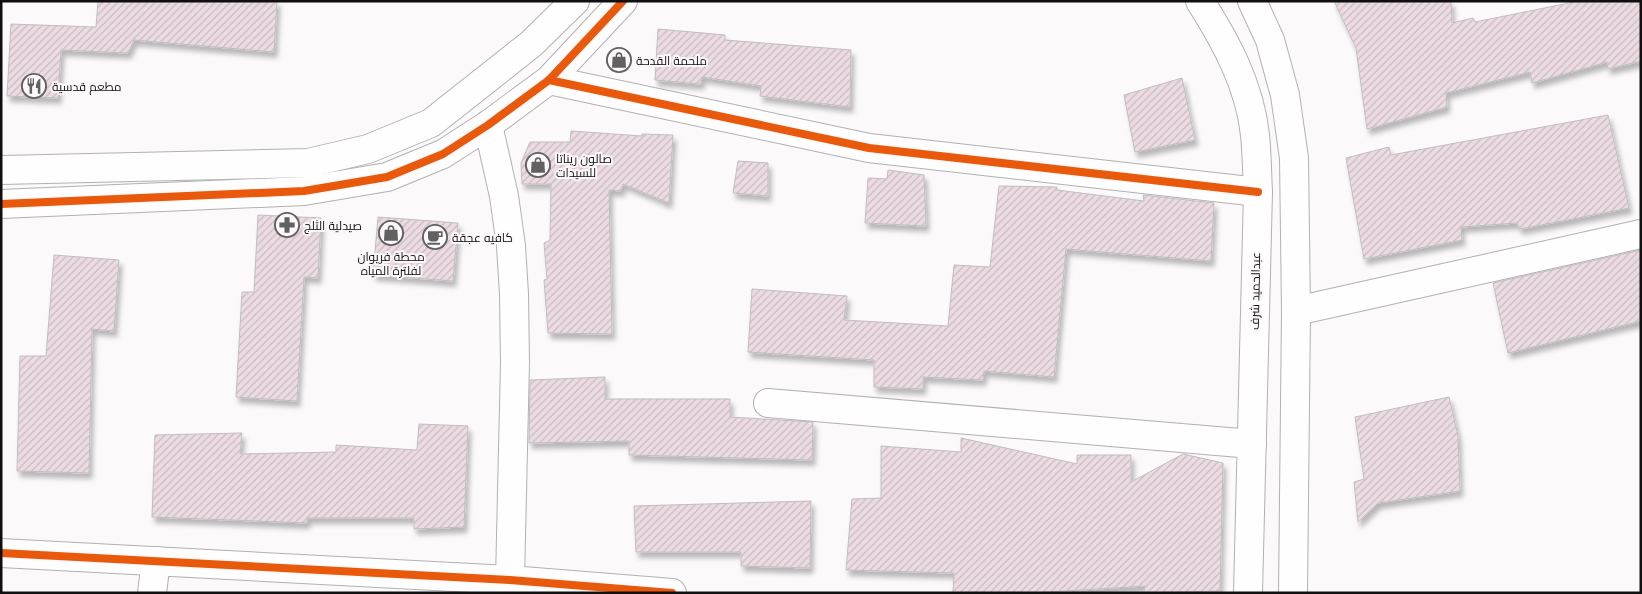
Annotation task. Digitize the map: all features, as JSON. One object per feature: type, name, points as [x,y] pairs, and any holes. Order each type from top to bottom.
[{"type":"street","points":[[1,170],[308,163],[368,149],[431,123],[532,44],[575,1]]},
{"type":"street","points":[[1,204],[304,191],[387,177],[443,154],[488,125],[549,80],[623,1]]},
{"type":"street","name":"عبدالحميد شرف","points":[[1200,1],[1226,41],[1246,94],[1255,134],[1258,192],[1248,593]]},
{"type":"street","points":[[1254,2],[1270,40],[1285,95],[1294,158],[1296,311],[1293,593]]},
{"type":"street","points":[[549,80],[869,148],[1258,192]]},
{"type":"street","points":[[488,125],[504,196],[511,246],[514,294],[510,580]]},
{"type":"street","points":[[1296,311],[1641,234]]},
{"type":"street","points":[[768,403],[1252,444]]},
{"type":"street","points":[[1,553],[510,580],[672,593]]},
{"type":"street","points":[[152,593],[156,561]]},
{"type":"building","points":[[98,1],[277,1],[274,52],[134,40],[128,53],[61,50],[58,98],[7,96],[11,24],[96,27]]},
{"type":"building","points":[[1334,1],[1451,1],[1452,23],[1473,18],[1475,22],[1579,1],[1641,1],[1641,61],[1608,69],[1607,62],[1532,83],[1530,72],[1446,93],[1447,107],[1367,129],[1356,48]]},
{"type":"building","points":[[658,29],[725,35],[725,40],[851,50],[850,107],[760,96],[761,86],[702,77],[701,84],[655,80]]},
{"type":"building","points":[[1182,78],[1195,140],[1135,152],[1124,95]]},
{"type":"building","points":[[1608,115],[1629,208],[1520,229],[1517,223],[1461,227],[1462,240],[1364,259],[1346,158],[1389,147],[1391,155]]},
{"type":"building","points":[[571,131],[642,136],[642,134],[673,135],[669,203],[623,184],[621,191],[609,190],[612,334],[548,333],[544,280],[547,279],[544,243],[550,240],[551,184],[522,184],[521,163],[530,142],[570,142]]},
{"type":"building","points":[[738,161],[768,163],[768,196],[733,193]]},
{"type":"building","points":[[888,170],[924,175],[926,226],[865,223],[868,178],[887,179]]},
{"type":"building","points":[[999,186],[1057,187],[1057,190],[1144,201],[1143,195],[1214,203],[1211,261],[1066,249],[1054,377],[984,371],[983,380],[923,377],[923,389],[874,387],[874,360],[748,352],[752,289],[847,296],[844,320],[948,326],[954,265],[990,267]]},
{"type":"building","points":[[258,215],[321,218],[318,278],[304,277],[297,401],[236,397],[242,292],[254,292]]},
{"type":"building","points":[[378,217],[458,223],[453,281],[373,275]]},
{"type":"building","points":[[1641,250],[1641,321],[1508,353],[1493,283]]},
{"type":"building","points":[[54,255],[119,260],[114,331],[92,329],[89,473],[17,471],[20,356],[46,356]]},
{"type":"building","points":[[605,377],[605,399],[730,399],[730,417],[813,422],[812,460],[629,455],[629,441],[529,443],[530,380]]},
{"type":"building","points":[[1449,397],[1458,436],[1460,491],[1378,503],[1358,522],[1354,482],[1364,479],[1355,417]]},
{"type":"building","points":[[419,424],[468,426],[464,527],[414,529],[414,518],[307,518],[307,523],[152,517],[155,435],[242,433],[240,454],[336,452],[336,445],[417,450]]},
{"type":"building","points":[[961,438],[1077,464],[1077,455],[1131,455],[1131,482],[1183,454],[1223,463],[1220,591],[1144,593],[1145,586],[1032,593],[953,593],[954,573],[846,570],[852,499],[881,498],[881,446],[961,452]]},
{"type":"building","points":[[811,501],[810,568],[741,566],[741,552],[636,552],[634,506]]},
{"type":"cycle path","points":[[1,204],[304,191],[387,177],[443,154],[488,125],[549,80],[623,1]]},
{"type":"cycle path","points":[[549,80],[869,148],[1258,192]]},
{"type":"cycle path","points":[[1,553],[510,580],[672,593]]},
{"type":"place","name":"ملحمة القدحة","points":[[619,60]]},
{"type":"place","name":"مطعم قدسية","points":[[34,86]]},
{"type":"place","name":"صالون ريناتا للسيدات","points":[[538,165]]},
{"type":"place","name":"صيدلية الثلج","points":[[287,225]]},
{"type":"place","name":"محطة فريوان لفلترة المياه","points":[[391,233]]},
{"type":"place","name":"كافيه عجقة","points":[[435,237]]}]
